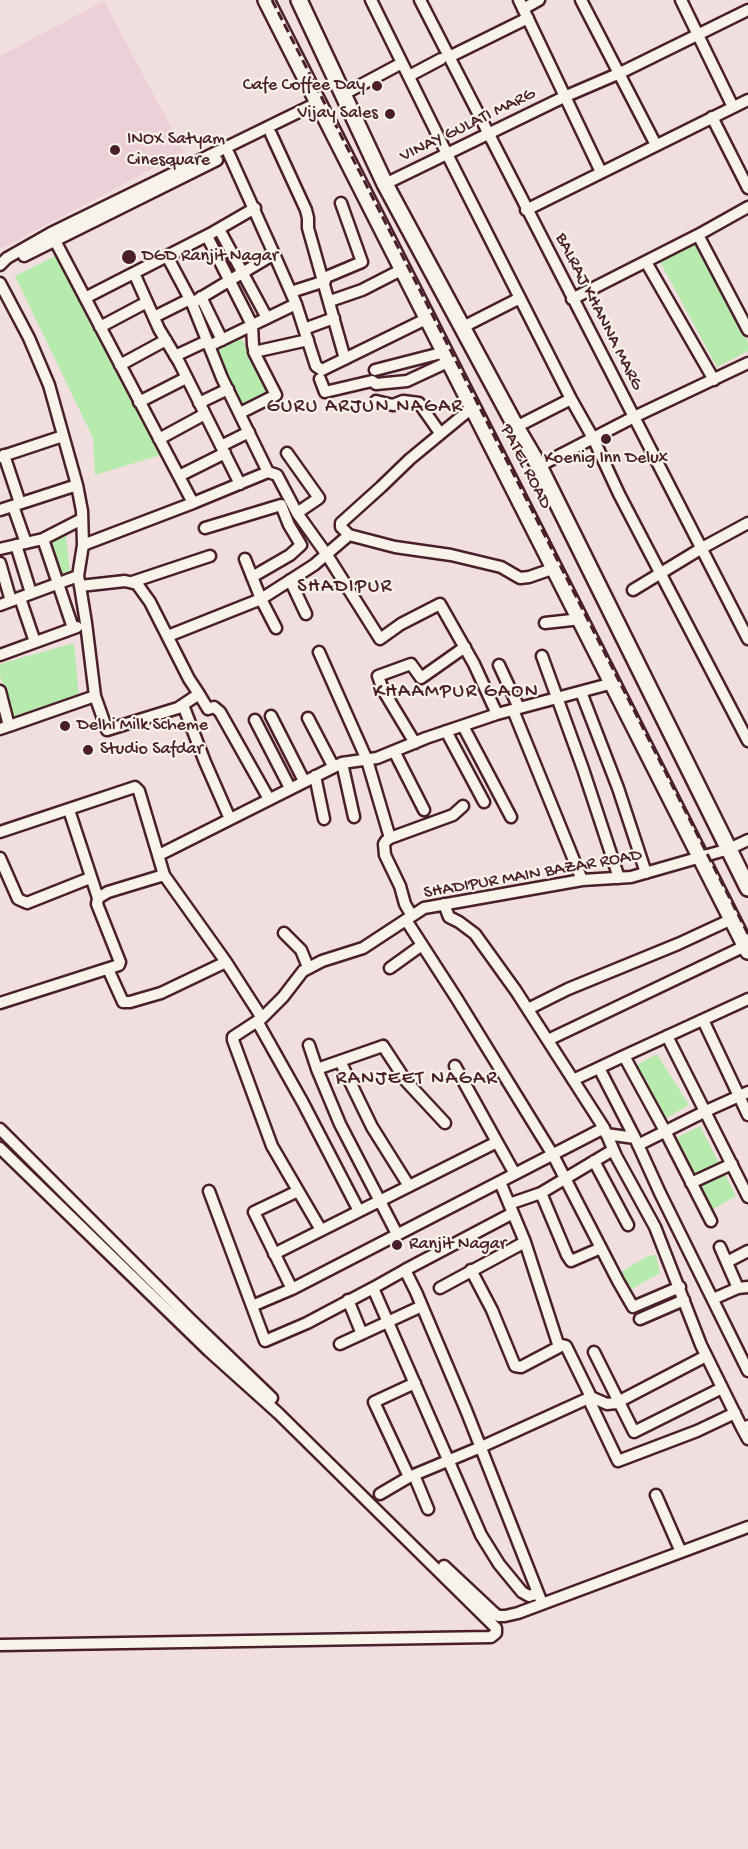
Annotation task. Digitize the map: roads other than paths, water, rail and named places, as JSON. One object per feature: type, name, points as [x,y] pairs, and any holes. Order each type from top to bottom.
[{"type":"main road","name":"PATEL ROAD","points":[[266,0],[747,948]]},
{"type":"main road","name":"PATEL ROAD","points":[[298,0],[386,184],[539,466],[748,888]]},
{"type":"street","points":[[371,0],[571,399],[593,438],[619,494],[748,741]]},
{"type":"street","name":"BALRAJ KHANNA MARG","points":[[420,0],[445,58],[488,135],[748,639]]},
{"type":"street","points":[[409,76],[445,58],[539,0]]},
{"type":"street","points":[[581,0],[656,145]]},
{"type":"street","points":[[681,0],[733,107]]},
{"type":"street","points":[[523,9],[601,172]]},
{"type":"street","name":"VINAY GULATI MARG","points":[[386,184],[564,98],[620,74],[748,10]]},
{"type":"street","points":[[342,94],[402,63]]},
{"type":"street","points":[[526,210],[748,100]]},
{"type":"street","points":[[53,237],[271,134],[321,106]]},
{"type":"street","points":[[2,264],[12,263],[53,237],[321,106]]},
{"type":"street","points":[[712,117],[748,188]]},
{"type":"street","points":[[271,134],[306,210],[308,228],[345,359]]},
{"type":"street","points":[[229,154],[296,304],[318,369],[322,370],[428,318]]},
{"type":"street","points":[[291,292],[362,262],[341,203]]},
{"type":"street","points":[[572,299],[699,236],[748,207]]},
{"type":"street","points":[[85,298],[207,236],[255,208]]},
{"type":"street","points":[[219,229],[267,318]]},
{"type":"street","points":[[207,236],[252,325],[254,352],[276,395],[240,413]]},
{"type":"street","points":[[699,236],[748,330]]},
{"type":"street","points":[[53,237],[193,503]]},
{"type":"street","points":[[154,317],[230,281],[274,254]]},
{"type":"street","points":[[167,256],[222,340]]},
{"type":"street","points":[[646,262],[714,380]]},
{"type":"street","points":[[330,301],[362,290],[403,269]]},
{"type":"street","points":[[134,273],[154,317],[240,484]]},
{"type":"street","points":[[0,283],[29,338],[49,385],[77,485],[82,519],[79,581],[95,696],[107,730],[178,708],[199,694]]},
{"type":"street","points":[[463,327],[520,298]]},
{"type":"street","points":[[194,299],[208,344],[268,472]]},
{"type":"street","points":[[100,327],[147,302]]},
{"type":"street","points":[[175,356],[222,340],[296,304]]},
{"type":"street","points":[[304,329],[334,318]]},
{"type":"street","points":[[120,365],[166,340]]},
{"type":"street","points":[[254,352],[308,340]]},
{"type":"street","points":[[375,370],[447,356]]},
{"type":"street","points":[[320,379],[325,392],[372,381],[376,384],[407,381],[447,356]]},
{"type":"street","points":[[539,466],[634,417],[748,363]]},
{"type":"street","points":[[139,402],[186,378]]},
{"type":"street","points":[[199,403],[228,389]]},
{"type":"street","points":[[516,427],[571,399]]},
{"type":"street","points":[[376,401],[393,405],[403,401],[419,403],[440,434]]},
{"type":"street","points":[[473,407],[410,459],[341,523],[341,526],[349,535],[396,547],[451,555],[501,567],[525,579],[555,568]]},
{"type":"street","points":[[159,439],[205,414]]},
{"type":"street","points":[[178,476],[249,432]]},
{"type":"street","points":[[31,593],[21,544],[17,505],[2,456],[63,436]]},
{"type":"street","points":[[287,453],[319,498],[297,513]]},
{"type":"street","points":[[82,545],[268,472],[277,475],[297,513],[327,555],[380,639],[401,624],[440,604],[465,647],[497,714]]},
{"type":"street","points":[[0,510],[77,485]]},
{"type":"street","points":[[205,528],[281,505],[301,545],[290,555],[252,577]]},
{"type":"street","points":[[0,549],[43,539],[82,519]]},
{"type":"street","points":[[633,590],[702,548],[748,524]]},
{"type":"street","points":[[168,636],[261,599],[327,555],[349,535]]},
{"type":"street","points":[[43,539],[73,628]]},
{"type":"street","points":[[0,605],[57,584],[79,581],[132,582],[210,556]]},
{"type":"street","points":[[245,558],[261,599],[276,628]]},
{"type":"street","points":[[0,563],[35,642]]},
{"type":"street","points":[[290,580],[306,614]]},
{"type":"street","points":[[132,582],[137,584],[143,592],[189,679],[208,709],[214,707],[220,712],[269,799]]},
{"type":"street","points":[[545,623],[581,619]]},
{"type":"street","points":[[0,655],[86,623]]},
{"type":"street","points":[[415,743],[383,690],[378,676],[411,664],[421,678],[465,647]]},
{"type":"street","points":[[319,652],[367,760],[390,838]]},
{"type":"street","points":[[542,656],[619,878]]},
{"type":"street","points":[[499,665],[582,880]]},
{"type":"street","points":[[159,855],[338,765],[394,752],[497,714],[613,683]]},
{"type":"street","points":[[0,691],[4,728],[95,696]]},
{"type":"street","points":[[581,692],[618,788],[646,873]]},
{"type":"street","points":[[183,705],[230,819]]},
{"type":"street","points":[[271,716],[304,781]]},
{"type":"street","points":[[308,718],[338,765],[354,817]]},
{"type":"street","points":[[255,720],[290,788]]},
{"type":"street","points":[[463,726],[511,817]]},
{"type":"street","points":[[446,731],[484,802]]},
{"type":"street","points":[[394,752],[424,810]]},
{"type":"street","points":[[315,776],[324,819]]},
{"type":"street","points":[[0,832],[137,788],[164,875],[226,962],[260,1019],[359,1211]]},
{"type":"street","points":[[464,806],[453,815],[386,841],[383,851],[400,886],[409,918],[422,945],[553,1155],[633,1307],[680,1287]]},
{"type":"street","points":[[0,1003],[117,966],[120,962],[97,904],[98,898],[69,810]]},
{"type":"street","name":"SHADIPUR MAIN BAZAR ROAD","points":[[308,967],[363,948],[424,908],[582,880],[619,878],[646,873],[729,849],[748,840]]},
{"type":"street","points":[[0,858],[18,899],[27,903],[90,878]]},
{"type":"street","points":[[98,898],[164,875]]},
{"type":"street","points":[[444,904],[449,917],[475,934],[528,1009],[605,1131],[655,1227],[706,1356],[735,1413],[745,1427],[748,1439]]},
{"type":"street","points":[[528,1009],[568,989],[732,919]]},
{"type":"street","points":[[284,933],[301,950],[308,967],[283,997],[260,1019],[233,1038],[272,1146],[321,1230]]},
{"type":"street","points":[[390,968],[422,945]]},
{"type":"street","points":[[548,1040],[747,948]]},
{"type":"street","points":[[108,969],[123,1002],[130,1002],[160,993],[226,962]]},
{"type":"street","points":[[573,1080],[748,999]]},
{"type":"street","points":[[703,1020],[743,1095],[748,1115]]},
{"type":"street","points":[[667,1036],[748,1197]]},
{"type":"street","points":[[309,1046],[340,1124],[398,1234]]},
{"type":"street","points":[[317,1069],[383,1046],[406,1081],[445,1123]]},
{"type":"street","points":[[624,1056],[711,1221]]},
{"type":"street","points":[[340,1061],[372,1127],[409,1186]]},
{"type":"street","points":[[455,1066],[515,1174]]},
{"type":"street","points":[[599,1068],[637,1141],[748,1371]]},
{"type":"street","points":[[252,1306],[292,1289],[515,1174],[605,1131],[637,1141],[665,1131],[743,1095]]},
{"type":"street","points":[[0,1129],[390,1515],[498,1616],[518,1613],[748,1527]]},
{"type":"street","points":[[274,1254],[497,1142]]},
{"type":"street","points":[[0,1148],[209,1351],[278,1413],[496,1628],[496,1633],[491,1637],[0,1645]]},
{"type":"street","points":[[209,1191],[265,1341],[307,1323],[373,1288],[541,1194],[613,1150]]},
{"type":"street","points":[[594,1161],[628,1225]]},
{"type":"street","points":[[691,1183],[732,1164]]},
{"type":"street","points":[[500,1182],[525,1242],[559,1347]]},
{"type":"street","points":[[292,1289],[254,1212],[298,1191]]},
{"type":"street","points":[[541,1194],[571,1261],[601,1248]]},
{"type":"street","points":[[440,1288],[525,1242]]},
{"type":"street","points":[[713,1299],[745,1289],[720,1247]]},
{"type":"street","points":[[727,1262],[748,1251]]},
{"type":"street","points":[[405,1270],[481,1448],[543,1604]]},
{"type":"street","points":[[471,1270],[492,1310],[514,1366],[521,1367],[562,1345],[566,1346],[618,1461],[697,1431],[735,1413]]},
{"type":"street","points":[[373,1288],[481,1536],[499,1564],[525,1594],[529,1596],[538,1593]]},
{"type":"street","points":[[348,1300],[363,1334]]},
{"type":"street","points":[[640,1319],[684,1300]]},
{"type":"street","points":[[340,1344],[422,1306]]},
{"type":"street","points":[[594,1352],[634,1432],[722,1388]]},
{"type":"street","points":[[380,1494],[412,1476],[481,1448],[590,1397],[607,1404],[618,1402],[706,1356]]},
{"type":"street","points":[[415,1383],[374,1401],[428,1509]]},
{"type":"street","points":[[656,1495],[681,1552]]},
{"type":"waterway","points":[[0,1138],[56,1193]]},
{"type":"railway","points":[[272,0],[748,934]]},
{"type":"place","name":"Cafe Coffee Day","points":[[377,86]]},
{"type":"place","name":"Vijay Sales","points":[[390,114]]},
{"type":"place","name":"INOX Satyam Cinesquare","points":[[115,150]]},
{"type":"place","name":"DGD Ranjit Nagar","points":[[129,257]]},
{"type":"place","name":"Koenig Inn Delux","points":[[606,439]]},
{"type":"place","name":"Delhi Milk Scheme","points":[[65,726]]},
{"type":"place","name":"Studio Safdar","points":[[88,750]]},
{"type":"place","name":"Ranjit Nagar","points":[[397,1245]]},
{"type":"district","name":"GURU ARJUN NAGAR","points":[[365,408]]},
{"type":"district","name":"SHADIPUR","points":[[345,588]]},
{"type":"district","name":"KHAAMPUR GAON","points":[[456,693]]},
{"type":"district","name":"RANJEET NAGAR","points":[[417,1080]]}]
